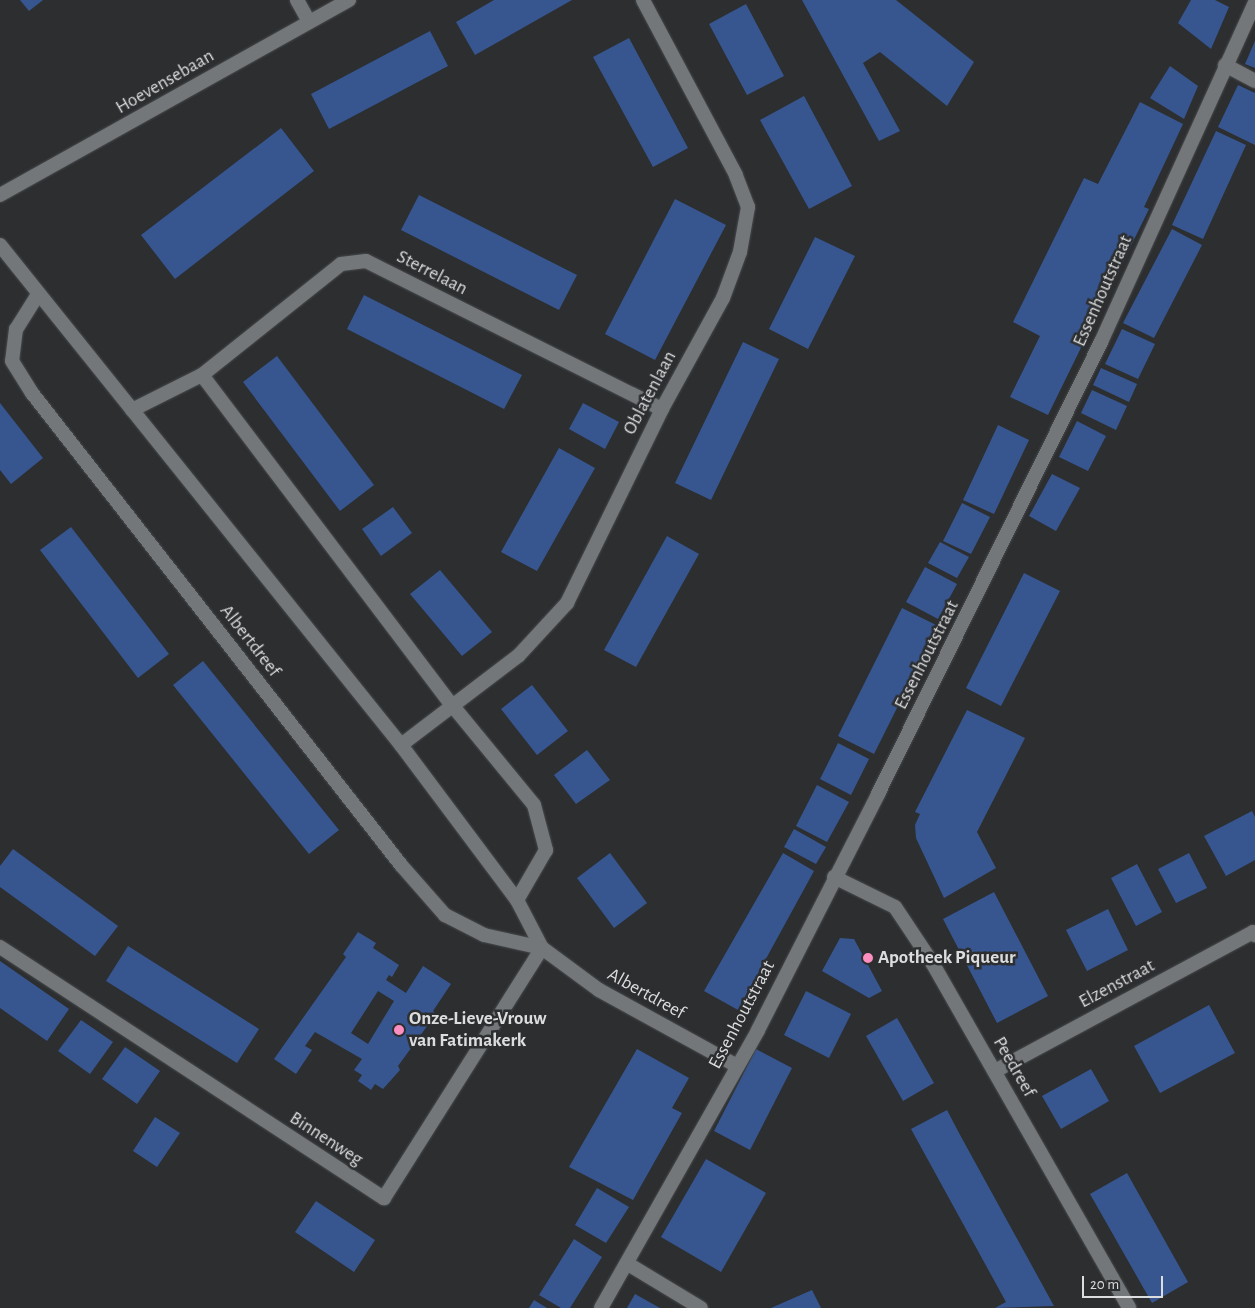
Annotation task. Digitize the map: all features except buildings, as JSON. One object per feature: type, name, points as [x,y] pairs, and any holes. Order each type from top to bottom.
[{"type":"street","points":[[297,0],[309,22]]},
{"type":"street","name":"Hoevensebaan","points":[[0,195],[349,0]]},
{"type":"street","name":"Oblatenlaan","points":[[401,745],[518,655],[567,604],[662,409],[723,298],[740,252],[748,208],[736,175],[643,0]]},
{"type":"street","name":"Essenhoutstraat","points":[[601,1308],[628,1264],[737,1066],[834,877],[1097,351],[1225,65],[1255,3]]},
{"type":"street","points":[[1225,65],[1255,81]]},
{"type":"street","name":"Albertdreef","points":[[0,245],[37,296],[132,410],[401,745],[517,900],[542,948]]},
{"type":"street","name":"Sterrelaan","points":[[202,375],[341,264],[366,261],[662,409]]},
{"type":"street","name":"Albertdreef","points":[[37,296],[16,329],[12,361],[32,393],[401,865],[445,915],[484,935],[542,948],[599,990],[737,1066]]},
{"type":"street","points":[[132,410],[202,375],[452,705],[534,805],[546,850],[517,900]]},
{"type":"street","name":"Peedreef","points":[[834,877],[895,907],[995,1071],[1129,1308]]},
{"type":"street","name":"Elzenstraat","points":[[995,1071],[1253,932],[1255,935]]},
{"type":"street","name":"Binnenweg","points":[[0,947],[231,1101],[384,1198],[542,948]]},
{"type":"street","points":[[628,1264],[701,1308]]},
{"type":"place","name":"Apotheek Piqueur","points":[[868,958]]},
{"type":"place","name":"Onze-Lieve-Vrouw van Fatimakerk","points":[[399,1030]]}]
